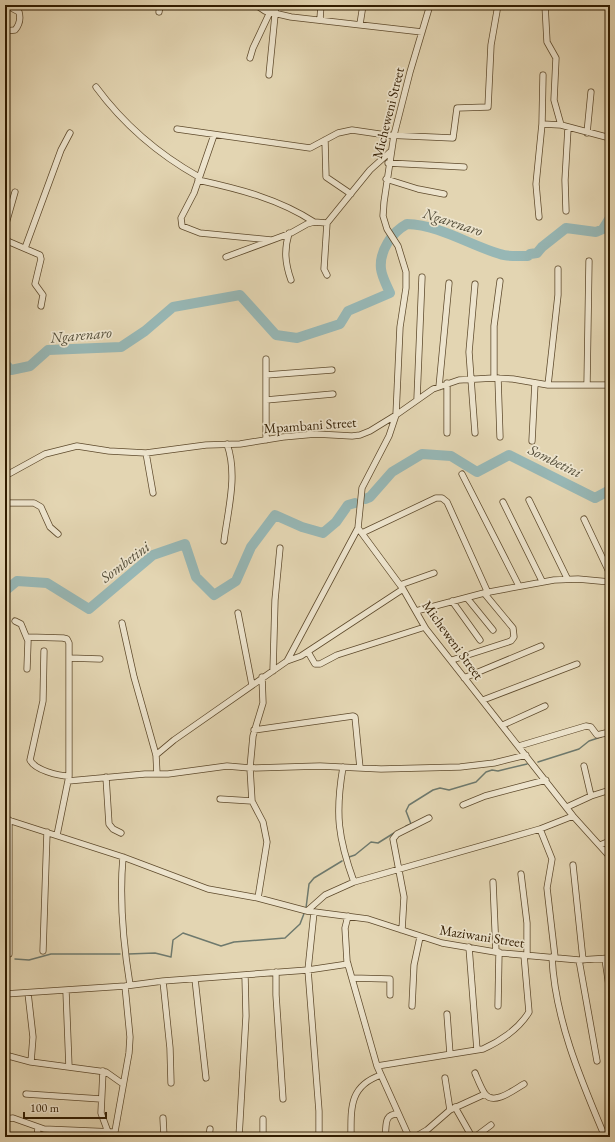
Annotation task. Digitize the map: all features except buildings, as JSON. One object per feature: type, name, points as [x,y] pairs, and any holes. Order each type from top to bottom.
[{"type":"street","points":[[5,31],[15,30],[20,22],[19,12],[6,5]]},
{"type":"street","points":[[159,12],[160,5]]},
{"type":"street","points":[[256,5],[272,13],[301,18],[422,32]]},
{"type":"street","points":[[250,58],[253,48],[276,5]]},
{"type":"street","points":[[320,19],[321,5]]},
{"type":"street","points":[[360,24],[363,5]]},
{"type":"street","name":"Micheweni Street","points":[[396,415],[400,327],[406,288],[406,272],[398,246],[387,229],[383,216],[386,179],[394,135],[430,5]]},
{"type":"street","points":[[177,129],[310,148],[338,133],[352,130],[394,135],[453,138],[457,108],[488,107],[491,44],[498,5]]},
{"type":"street","points":[[545,5],[547,42],[556,58],[554,100],[561,125]]},
{"type":"street","points":[[269,75],[272,13]]},
{"type":"street","points":[[539,217],[536,184],[542,124],[543,75]]},
{"type":"street","points":[[96,87],[115,110],[147,143],[198,178],[257,195],[294,210],[314,222],[327,223]]},
{"type":"street","points":[[587,133],[591,92]]},
{"type":"street","points":[[542,124],[561,125],[609,138],[610,119]]},
{"type":"street","points":[[566,211],[565,180],[568,128]]},
{"type":"street","points":[[25,248],[61,150],[70,133]]},
{"type":"street","points":[[214,135],[191,201],[181,218],[182,226],[200,232],[270,240]]},
{"type":"street","points":[[325,140],[326,177],[351,194]]},
{"type":"street","points":[[327,275],[324,269],[327,223],[370,170],[390,152]]},
{"type":"street","points":[[388,162],[464,167]]},
{"type":"street","points":[[386,179],[418,190],[444,194]]},
{"type":"street","points":[[5,227],[15,192]]},
{"type":"street","points":[[226,257],[289,234],[314,222]]},
{"type":"street","points":[[289,234],[285,255],[286,265],[291,280]]},
{"type":"street","points":[[5,240],[40,255],[41,259],[35,284],[43,295],[41,306]]},
{"type":"street","points":[[587,385],[589,261]]},
{"type":"street","points":[[548,385],[558,295],[558,269]]},
{"type":"street","points":[[417,399],[422,277]]},
{"type":"street","points":[[500,281],[494,326],[500,437]]},
{"type":"street","points":[[439,387],[449,283]]},
{"type":"street","points":[[475,284],[470,338],[470,378],[475,433]]},
{"type":"street","points":[[266,359],[266,440]]},
{"type":"street","points":[[266,375],[332,370]]},
{"type":"street","name":"Mpambani Street","points":[[5,476],[45,454],[77,446],[109,451],[146,453],[206,445],[316,434],[360,435],[370,431],[396,415],[417,399],[439,387],[447,383],[470,378],[496,378],[548,385],[610,385]]},
{"type":"street","points":[[447,383],[447,433]]},
{"type":"street","points":[[532,441],[535,383]]},
{"type":"street","points":[[266,400],[333,394]]},
{"type":"street","points":[[287,661],[308,618],[360,530],[362,488],[389,436],[396,415]]},
{"type":"street","points":[[224,540],[232,479],[232,462],[227,444]]},
{"type":"street","points":[[146,453],[153,493]]},
{"type":"street","points":[[462,474],[519,586]]},
{"type":"street","points":[[360,530],[436,498],[442,498],[447,502],[486,593],[513,628],[514,637],[511,641],[452,660]]},
{"type":"street","points":[[529,500],[566,578]]},
{"type":"street","points":[[503,502],[542,581]]},
{"type":"street","points":[[5,503],[34,503],[41,507],[50,527],[58,534]]},
{"type":"street","points":[[584,519],[610,574]]},
{"type":"street","name":"Micheweni Street","points":[[360,530],[401,587],[425,627],[452,660],[464,678],[526,754],[573,816],[610,857]]},
{"type":"street","points":[[273,671],[275,600],[280,548]]},
{"type":"street","points":[[156,755],[174,740],[262,677],[287,661],[308,652],[401,587],[434,573]]},
{"type":"street","points":[[416,611],[452,601],[542,581],[566,578],[610,582]]},
{"type":"street","points":[[467,598],[493,630]]},
{"type":"street","points":[[452,601],[480,640]]},
{"type":"street","points":[[238,613],[252,685]]},
{"type":"street","points":[[15,621],[21,624],[28,637],[27,669]]},
{"type":"street","points":[[122,623],[134,677],[156,755],[157,774]]},
{"type":"street","points":[[308,652],[315,664],[320,664],[337,655],[425,627]]},
{"type":"street","points":[[9,954],[7,819],[57,835],[68,779],[69,643],[67,639],[28,637]]},
{"type":"street","points":[[464,678],[541,646]]},
{"type":"street","points":[[44,651],[43,701],[30,760],[37,767],[68,779],[157,774],[227,766],[250,768],[343,767],[381,769],[460,767],[494,763],[526,754]]},
{"type":"street","points":[[69,658],[100,659]]},
{"type":"street","points":[[483,700],[577,664]]},
{"type":"street","points":[[258,898],[267,842],[263,822],[252,801],[250,768],[254,730],[263,703],[262,677]]},
{"type":"street","points":[[502,724],[546,706]]},
{"type":"street","points":[[254,730],[353,716],[355,717],[360,768]]},
{"type":"street","points":[[519,746],[586,726],[591,727],[597,735],[610,732]]},
{"type":"street","points":[[584,766],[591,796]]},
{"type":"street","points":[[343,767],[339,789],[338,828],[345,856],[354,882]]},
{"type":"street","points":[[106,777],[109,824],[113,829],[121,833]]},
{"type":"street","points":[[464,805],[485,796],[546,780]]},
{"type":"street","points":[[567,807],[591,796],[610,790]]},
{"type":"street","points":[[220,800],[252,801]]},
{"type":"street","points":[[305,911],[326,895],[354,882],[540,829],[573,816]]},
{"type":"street","points":[[402,930],[404,902],[399,869],[393,844],[394,837],[429,818]]},
{"type":"street","points":[[540,829],[552,859],[547,888],[558,1001],[574,1063],[605,1137]]},
{"type":"street","points":[[43,951],[47,832]]},
{"type":"street","name":"Maziwani Street","points":[[57,835],[123,857],[208,889],[258,898],[305,911],[368,919],[442,943],[526,955],[581,960],[607,958]]},
{"type":"street","points":[[600,845],[610,841]]},
{"type":"street","points":[[112,1134],[130,1047],[128,986],[122,935],[121,879],[123,857]]},
{"type":"street","points":[[573,865],[581,960],[597,1061]]},
{"type":"street","points":[[377,1066],[477,1050],[497,1043],[523,1021],[529,1012],[526,955],[527,923],[521,874]]},
{"type":"street","points":[[493,882],[498,952],[498,1006]]},
{"type":"street","points":[[314,912],[308,970],[319,1111],[319,1137]]},
{"type":"street","points":[[350,917],[345,928],[348,964],[377,1066],[409,1137]]},
{"type":"street","points":[[412,1006],[414,966],[420,937]]},
{"type":"street","points":[[469,947],[477,1050]]},
{"type":"street","points":[[607,958],[610,993]]},
{"type":"street","points":[[5,994],[128,986],[195,978],[308,970],[348,964]]},
{"type":"street","points":[[276,972],[276,995],[283,1099]]},
{"type":"street","points":[[239,1137],[246,1016],[245,975]]},
{"type":"street","points":[[195,978],[206,1078]]},
{"type":"street","points":[[352,978],[390,980],[390,995]]},
{"type":"street","points":[[163,981],[170,1048],[171,1083]]},
{"type":"street","points":[[66,991],[69,1067]]},
{"type":"street","points":[[28,993],[32,1037],[31,1062]]},
{"type":"street","points":[[447,1014],[450,1054]]},
{"type":"street","points":[[5,1055],[31,1062],[103,1071],[111,1074],[122,1084]]},
{"type":"street","points":[[103,1071],[101,1099],[102,1118],[112,1134]]},
{"type":"street","points":[[475,1073],[485,1094],[490,1097],[497,1098],[524,1084]]},
{"type":"street","points":[[351,1137],[352,1107],[354,1097],[365,1082],[381,1075]]},
{"type":"street","points":[[445,1078],[453,1109],[474,1137],[491,1125]]},
{"type":"street","points":[[26,1094],[101,1099]]},
{"type":"street","points":[[415,1137],[427,1130],[453,1109],[485,1094]]},
{"type":"street","points":[[386,1137],[386,1122],[388,1117],[392,1114],[398,1114]]},
{"type":"street","points":[[5,1119],[13,1118],[38,1128],[112,1134]]},
{"type":"street","points":[[163,1118],[164,1137]]},
{"type":"street","points":[[263,1119],[263,1137]]},
{"type":"street","points":[[37,1137],[38,1128]]},
{"type":"street","points":[[209,1137],[210,1129]]},
{"type":"waterway","name":"Ngarenaro","points":[[5,364],[11,370],[30,366],[48,350],[121,347],[145,331],[173,307],[240,295],[276,335],[297,338],[340,324],[348,311],[390,293],[381,269],[382,256],[384,249],[392,237],[401,227],[407,224],[431,228],[503,255],[528,256],[530,254],[537,253],[542,247],[566,228],[596,232],[603,229],[610,218]]},
{"type":"waterway","name":"Sombetini","points":[[365,499],[370,497],[392,472],[422,454],[451,456],[477,472],[509,455],[595,498],[610,490]]},
{"type":"waterway","name":"Sombetini","points":[[5,591],[17,581],[47,583],[89,609],[153,555],[185,544],[196,577],[214,595],[236,581],[251,547],[275,515],[302,527],[323,533],[336,522],[348,505],[355,503]]},
{"type":"waterway","points":[[538,762],[579,749],[589,741],[601,737]]},
{"type":"waterway","points":[[406,826],[411,824],[406,811],[409,805],[433,790],[440,788],[449,790],[476,782],[486,772],[492,770],[498,771],[527,764]]},
{"type":"waterway","points":[[349,857],[355,855],[371,842],[378,843],[394,833]]},
{"type":"waterway","points":[[306,908],[309,884],[314,878],[342,861]]},
{"type":"waterway","points":[[128,954],[155,953],[171,957],[173,940],[183,933],[221,946],[234,942],[285,938],[300,924],[305,911]]},
{"type":"waterway","points":[[15,959],[29,960],[51,954],[120,954]]}]
